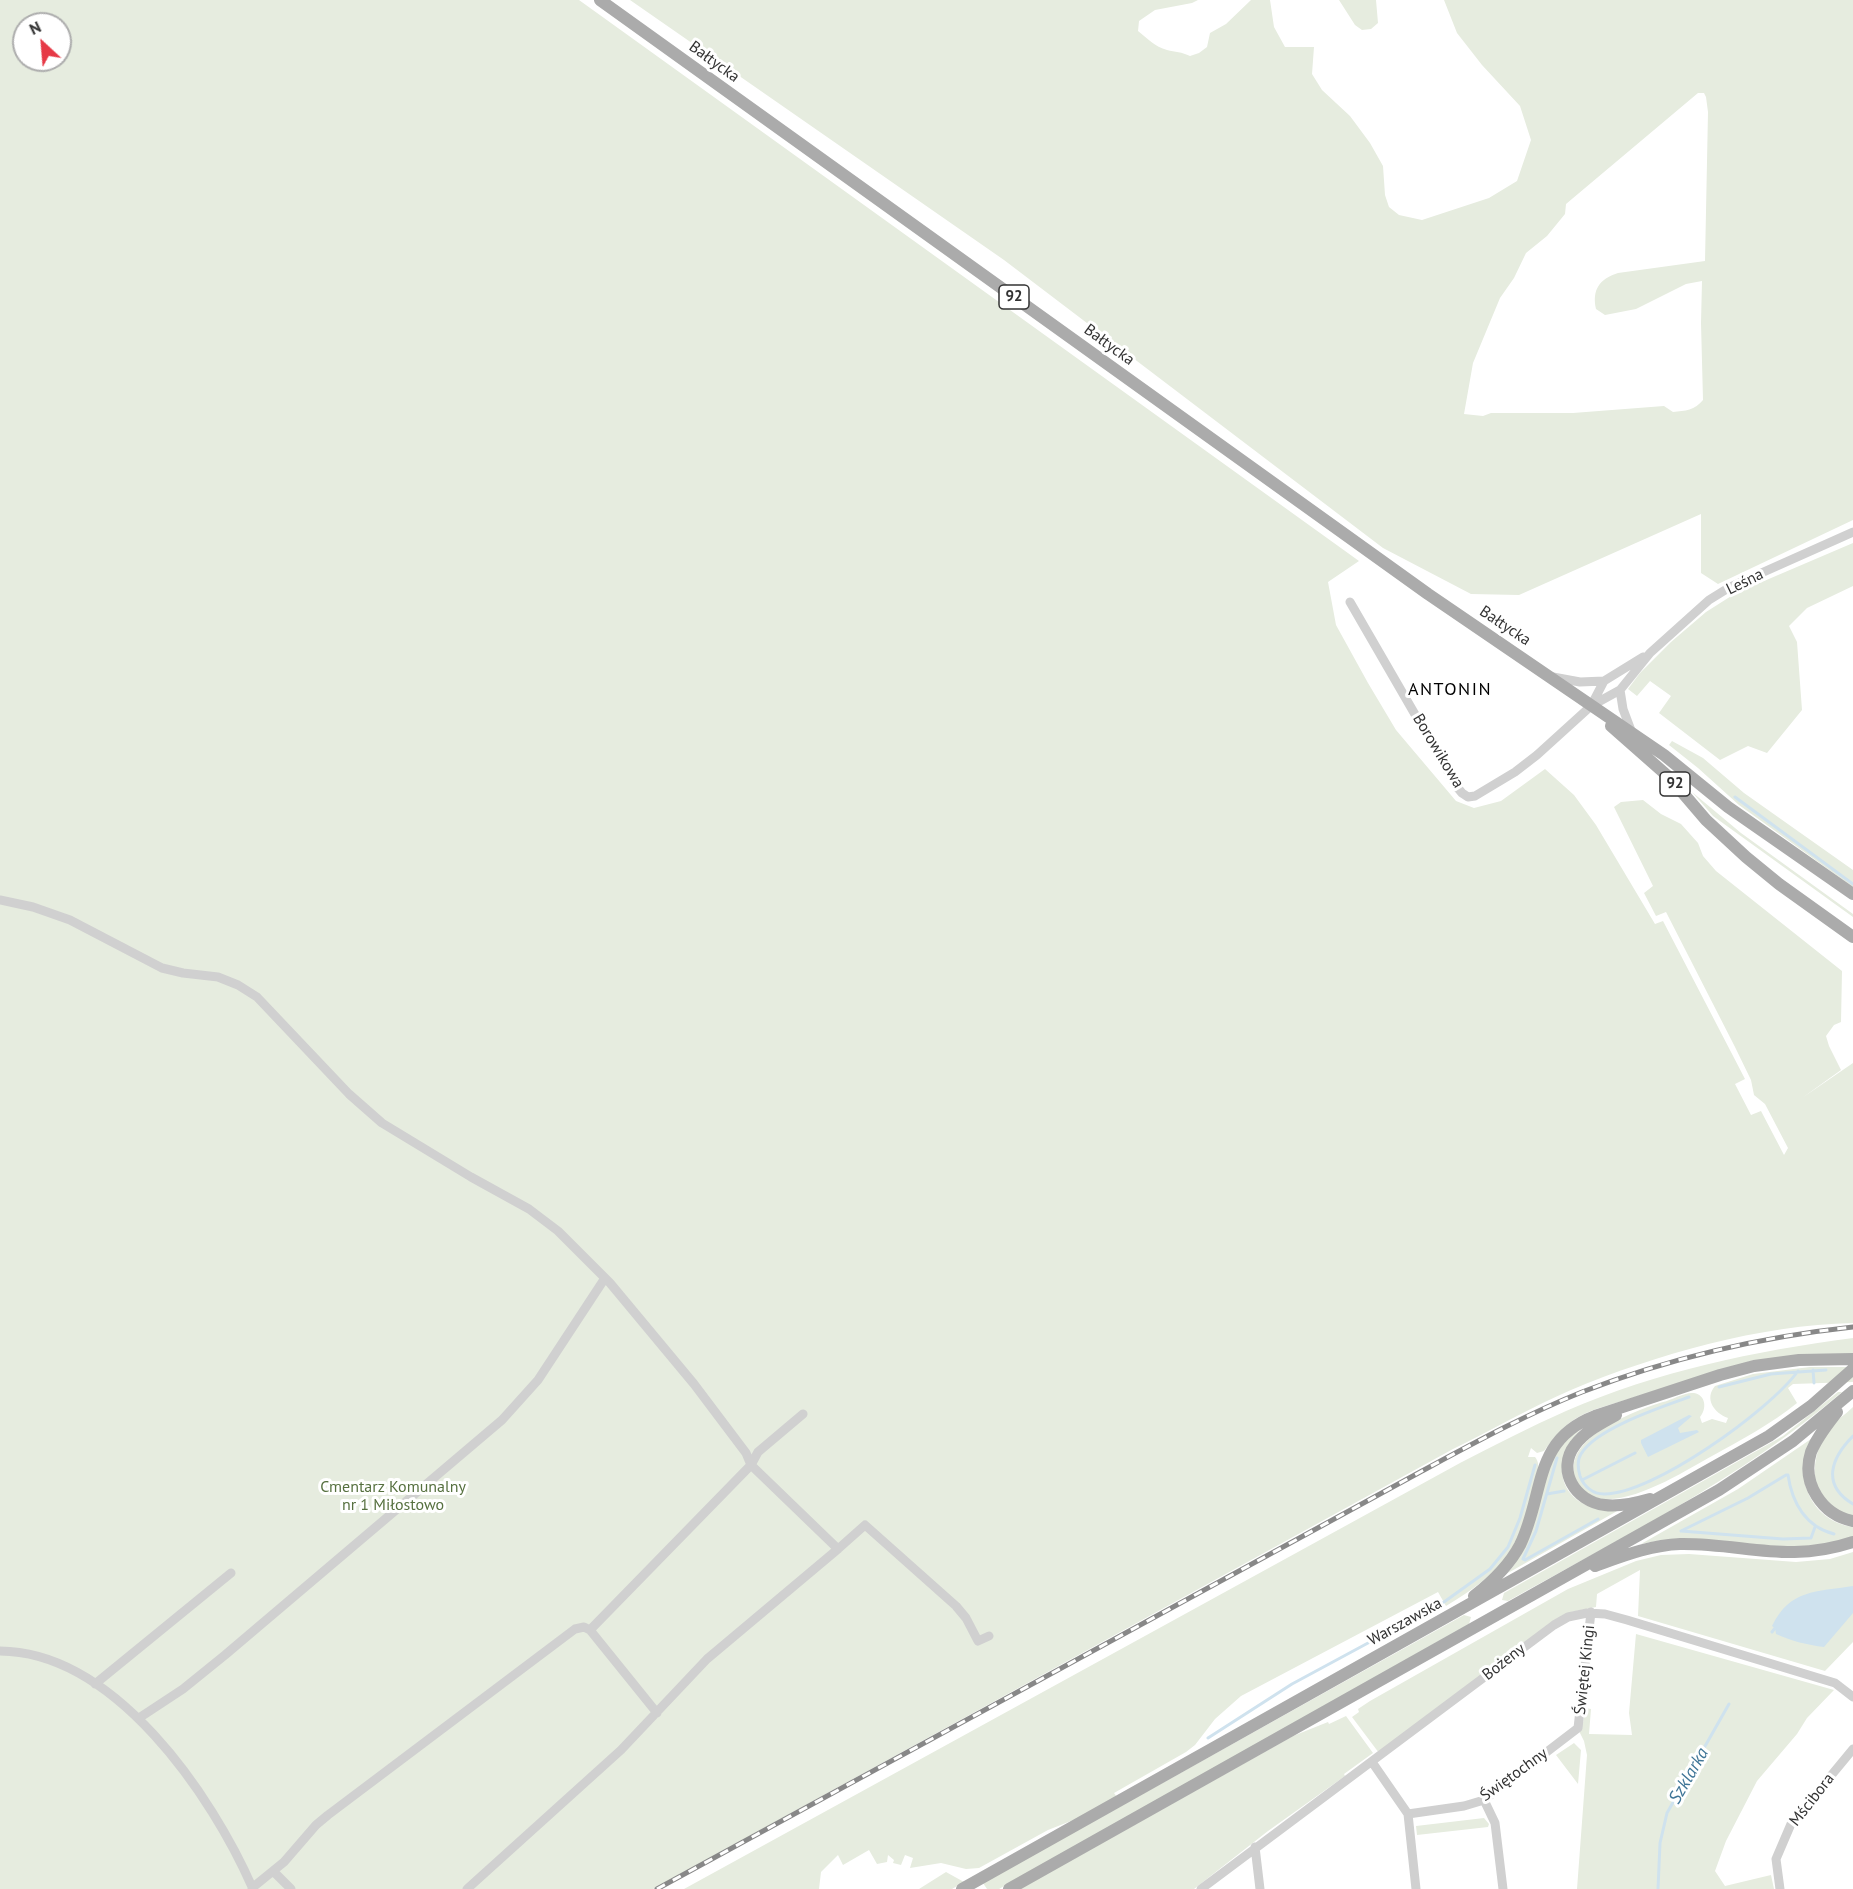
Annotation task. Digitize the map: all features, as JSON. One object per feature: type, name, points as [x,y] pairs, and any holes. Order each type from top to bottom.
[{"type":"main road","name":"Bałtycka","points":[[600,0],[1428,594],[1664,755],[1728,807],[1853,894]]},
{"type":"main road","name":"Bałtycka","points":[[1601,714],[1614,729],[1676,784],[1706,820],[1733,846],[1773,880],[1853,937]]},
{"type":"main road","points":[[1434,1625],[1481,1591],[1511,1560],[1527,1528],[1547,1459],[1558,1440],[1574,1426],[1720,1375],[1754,1366],[1799,1360],[1853,1359]]},
{"type":"main road","name":"Warszawska","points":[[962,1889],[976,1886],[1779,1430],[1853,1369]]},
{"type":"main road","points":[[1852,1391],[1817,1441],[1809,1461],[1809,1474],[1814,1493],[1821,1503],[1832,1513],[1853,1521]]},
{"type":"main road","points":[[1009,1889],[1738,1479],[1800,1436],[1852,1391]]},
{"type":"main road","points":[[1642,1402],[1605,1421],[1580,1439],[1569,1455],[1567,1464],[1569,1478],[1579,1495],[1590,1502],[1603,1505],[1626,1504],[1671,1492]]},
{"type":"main road","points":[[1563,1578],[1661,1546],[1692,1545],[1791,1553],[1820,1551],[1853,1542]]},
{"type":"street","name":"Leśna","points":[[1604,681],[1650,652],[1709,600],[1730,588],[1853,532]]},
{"type":"street","name":"Borowikowa","points":[[1350,602],[1457,787],[1468,796],[1482,793],[1522,766],[1591,706]]},
{"type":"street","name":"Leśna","points":[[1591,706],[1620,690],[1650,652]]},
{"type":"street","points":[[1550,677],[1580,682],[1604,681],[1591,706]]},
{"type":"street","points":[[1620,690],[1623,709],[1632,733]]},
{"type":"street","points":[[0,900],[70,920],[162,968],[183,974],[218,977],[247,990],[266,1006],[362,1107],[382,1123],[529,1209],[558,1231],[605,1278],[724,1422],[746,1453],[751,1465],[838,1550]]},
{"type":"street","points":[[139,1718],[183,1689],[502,1420],[538,1380],[605,1278]]},
{"type":"street","points":[[590,1630],[751,1465],[758,1452],[803,1414]]},
{"type":"street","points":[[467,1889],[621,1750],[707,1659],[865,1525],[956,1606],[966,1618],[978,1641],[989,1636]]},
{"type":"street","points":[[95,1684],[231,1573]]},
{"type":"street","name":"Bożeny","points":[[1201,1889],[1546,1630],[1568,1617],[1591,1612],[1628,1620],[1835,1683],[1853,1697]]},
{"type":"street","name":"Świętej Kingi","points":[[1578,1728],[1591,1612]]},
{"type":"street","points":[[0,1651],[30,1654],[59,1665],[95,1684],[139,1718],[188,1777],[220,1823],[253,1889],[274,1872],[316,1825],[343,1803],[571,1631],[584,1627],[590,1630],[657,1713]]},
{"type":"street","name":"Świętochny","points":[[1408,1814],[1464,1806],[1484,1800],[1578,1728]]},
{"type":"street","name":"Mścibora","points":[[1780,1889],[1776,1860],[1791,1824],[1853,1749]]},
{"type":"street","points":[[1372,1762],[1408,1814],[1416,1889]]},
{"type":"street","points":[[1484,1800],[1495,1823],[1503,1889]]},
{"type":"street","points":[[1255,1847],[1260,1889]]},
{"type":"street","points":[[274,1872],[291,1889]]},
{"type":"green space","name":"Cmentarz Komunalny nr 1 Miłostowo","points":[[0,0],[579,0],[1359,561],[1328,582],[1336,625],[1396,730],[1456,801],[1474,808],[1501,801],[1545,769],[1574,795],[1596,825],[1655,924],[1663,921],[1745,1079],[1735,1084],[1751,1115],[1761,1111],[1784,1155],[1788,1148],[1765,1104],[1754,1095],[1751,1080],[1666,912],[1656,916],[1644,893],[1653,886],[1614,807],[1621,802],[1643,800],[1661,814],[1681,824],[1698,843],[1703,856],[1716,871],[1842,971],[1841,1022],[1834,1025],[1826,1036],[1841,1070],[1802,1098],[1853,1063],[1853,1323],[1782,1329],[1709,1344],[1604,1377],[1526,1411],[653,1889],[0,1889]]},
{"type":"green space","points":[[630,0],[1198,0],[1155,10],[1139,21],[1138,31],[1155,45],[1190,56],[1207,47],[1210,33],[1226,24],[1251,0],[1270,0],[1274,27],[1285,47],[1314,47],[1312,74],[1322,90],[1350,116],[1370,143],[1383,166],[1385,195],[1389,207],[1399,215],[1422,220],[1489,198],[1517,181],[1531,140],[1520,106],[1482,65],[1457,33],[1444,0],[1853,0],[1853,520],[1718,584],[1701,573],[1701,514],[1519,595],[1471,594],[1383,548],[1004,260]],"holes":[[[1698,93],[1704,93],[1708,112],[1705,261],[1611,275],[1598,286],[1595,296],[1596,309],[1605,315],[1636,309],[1686,284],[1702,281],[1703,400],[1693,408],[1673,412],[1664,406],[1573,413],[1491,413],[1483,416],[1464,414],[1473,363],[1500,298],[1514,278],[1526,253],[1547,236],[1565,214],[1566,204]]]},
{"type":"green space","points":[[1339,0],[1376,0],[1378,23],[1371,29],[1362,30],[1355,25]]},
{"type":"green space","points":[[1853,543],[1853,586],[1807,608],[1789,626],[1797,642],[1802,710],[1767,753],[1748,746],[1720,760],[1659,713],[1671,696],[1650,681],[1637,696],[1628,689],[1640,673],[1671,642],[1706,612],[1736,593]]},
{"type":"green space","points":[[1672,741],[1703,758],[1744,793],[1853,870],[1853,887],[1739,805],[1669,745]]},
{"type":"green space","points":[[1692,792],[1741,833],[1853,914],[1853,917],[1713,816]]},
{"type":"green space","points":[[1853,1338],[1853,1354],[1798,1355],[1751,1361],[1596,1409],[1572,1421],[1544,1451],[1537,1453],[1531,1448],[1528,1457],[1535,1457],[1538,1471],[1519,1535],[1506,1558],[1474,1588],[1446,1606],[1438,1592],[1241,1696],[1215,1719],[1195,1745],[1186,1752],[1114,1793],[1117,1797],[1081,1817],[1048,1830],[979,1868],[966,1869],[941,1863],[910,1868],[913,1858],[905,1855],[901,1865],[893,1863],[894,1860],[888,1855],[887,1862],[877,1864],[869,1850],[843,1865],[838,1855],[821,1872],[819,1889],[684,1889],[1460,1463],[1539,1423],[1601,1397],[1707,1364],[1779,1349]]},
{"type":"green space","points":[[1810,1367],[1853,1367],[1853,1382],[1793,1384],[1788,1388],[1797,1403],[1787,1411],[1734,1444],[1643,1492],[1622,1498],[1604,1499],[1588,1494],[1577,1482],[1574,1467],[1578,1453],[1588,1440],[1618,1420],[1651,1406],[1694,1393],[1703,1399],[1704,1410],[1700,1417],[1702,1423],[1712,1419],[1726,1423],[1728,1418],[1712,1405],[1710,1396],[1715,1386],[1753,1374]]},
{"type":"green space","points":[[1838,1392],[1842,1392],[1764,1452],[1681,1505],[1508,1601],[1502,1600],[1504,1593],[1783,1436]]},
{"type":"green space","points":[[1853,1407],[1853,1516],[1838,1510],[1827,1502],[1820,1492],[1815,1468],[1817,1455],[1829,1429]]},
{"type":"green space","points":[[1583,1427],[1571,1442],[1564,1457],[1562,1471],[1565,1484],[1572,1496],[1584,1504],[1600,1509],[1619,1510],[1508,1573],[1527,1542],[1552,1460],[1563,1442]]},
{"type":"green space","points":[[1811,1439],[1804,1467],[1809,1494],[1826,1516],[1838,1523],[1853,1527],[1853,1537],[1831,1543],[1783,1547],[1734,1546],[1662,1540],[1641,1544],[1738,1489]]},
{"type":"green space","points":[[1853,1552],[1853,1642],[1825,1671],[1638,1616],[1640,1570],[1597,1594],[1596,1607],[1562,1616],[1379,1753],[1352,1717],[1359,1712],[1358,1709],[1370,1701],[1568,1589],[1636,1561],[1661,1555],[1689,1554],[1796,1562],[1830,1559]]},
{"type":"green space","points":[[1464,1615],[1471,1617],[1469,1624],[999,1889],[987,1889],[983,1883]]},
{"type":"green space","points":[[1636,1634],[1834,1690],[1807,1718],[1797,1734],[1757,1781],[1726,1841],[1715,1871],[1725,1886],[1771,1875],[1774,1889],[1577,1889],[1587,1755],[1579,1731],[1583,1723],[1585,1708],[1591,1709],[1589,1734],[1632,1735],[1629,1713]]},
{"type":"green space","points":[[1346,1716],[1373,1753],[1194,1889],[1020,1889],[1293,1736]]},
{"type":"green space","points":[[1574,1743],[1581,1750],[1578,1784],[1556,1755]]},
{"type":"green space","points":[[1484,1818],[1489,1824],[1488,1827],[1417,1835],[1416,1826]]},
{"type":"green space","points":[[946,1872],[964,1882],[952,1889],[919,1889]]},
{"type":"water","points":[[1689,1415],[1692,1416],[1678,1428],[1680,1433],[1697,1430],[1699,1432],[1648,1457],[1641,1440]]},
{"type":"water","points":[[1853,1586],[1853,1613],[1824,1647],[1776,1634],[1772,1626],[1787,1605],[1796,1599],[1805,1594]]},
{"type":"waterway","points":[[1735,797],[1853,884]]},
{"type":"waterway","points":[[1813,1370],[1814,1383]]},
{"type":"waterway","points":[[1719,1387],[1771,1374],[1826,1370]]},
{"type":"waterway","points":[[1689,1397],[1630,1420],[1600,1436],[1589,1445],[1580,1456],[1578,1465],[1580,1476],[1586,1487],[1600,1494],[1625,1491],[1651,1481],[1679,1466],[1708,1448],[1763,1407],[1784,1388],[1798,1371]]},
{"type":"waterway","points":[[1853,1436],[1839,1453],[1833,1471],[1836,1488],[1853,1504]]},
{"type":"waterway","points":[[1582,1480],[1635,1453]]},
{"type":"waterway","points":[[1557,1458],[1536,1531],[1523,1559],[1525,1560],[1598,1519]]},
{"type":"waterway","points":[[1208,1738],[1292,1684],[1444,1602],[1490,1569],[1508,1547],[1520,1518],[1535,1465]]},
{"type":"waterway","points":[[1681,1531],[1748,1498],[1788,1475],[1793,1495],[1808,1520],[1824,1531],[1834,1534]]},
{"type":"waterway","points":[[1547,1494],[1564,1491]]},
{"type":"waterway","points":[[1681,1531],[1783,1539],[1811,1538],[1815,1527]]},
{"type":"waterway","name":"Szklarka","points":[[1772,1632],[1775,1628]]},
{"type":"waterway","name":"Szklarka","points":[[1658,1889],[1660,1843],[1667,1813],[1729,1704]]},
{"type":"railway","points":[[657,1889],[1422,1471],[1541,1410],[1615,1380],[1682,1359],[1750,1343],[1853,1327]]},
{"type":"district","name":"ANTONIN","points":[[1450,690]]}]
